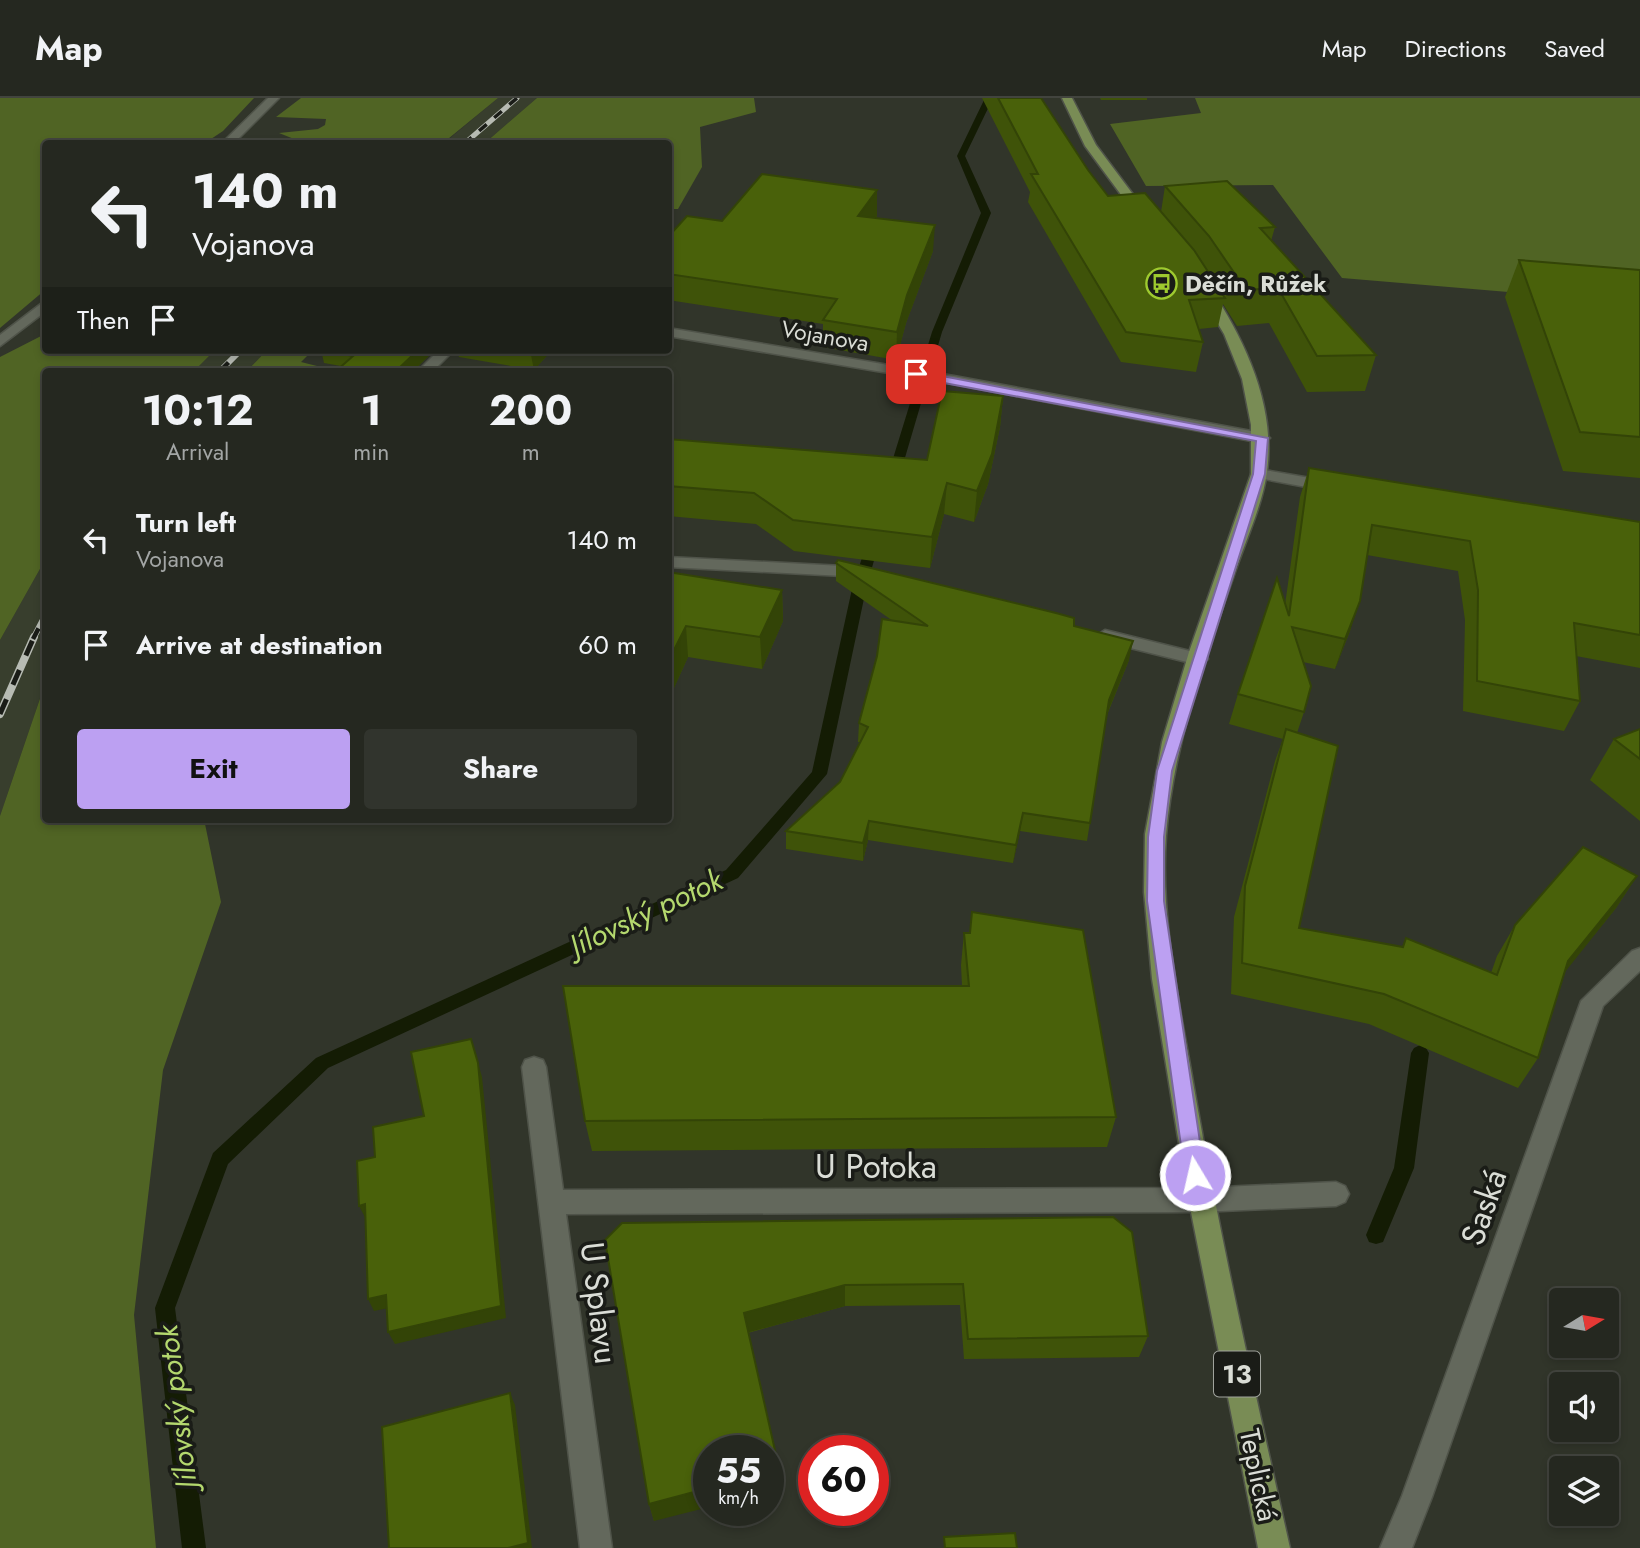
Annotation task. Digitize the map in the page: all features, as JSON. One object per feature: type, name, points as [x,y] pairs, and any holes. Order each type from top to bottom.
[{"type":"main road","points":[[1067,98],[1091,146],[1157,232]]},
{"type":"main road","name":"Teplická","points":[[1195,276],[1222,316],[1241,354],[1255,392],[1262,438],[1259,474],[1165,771],[1156,837],[1156,901],[1168,1003],[1199,1200],[1274,1548]]},
{"type":"street","points":[[230,140],[274,98]]},
{"type":"street","points":[[0,342],[42,307]]},
{"type":"street","name":"Vojanova","points":[[672,333],[954,380],[1262,438]]},
{"type":"street","points":[[428,368],[443,354]]},
{"type":"street","points":[[1259,474],[1352,491]]},
{"type":"street","points":[[672,562],[843,571],[880,580]]},
{"type":"street","points":[[1092,633],[1199,659]]},
{"type":"street","name":"Saská","points":[[1396,1548],[1418,1497],[1593,1000],[1640,957]]},
{"type":"street","name":"U Splavu","points":[[534,1067],[596,1548]]},
{"type":"street","name":"U Potoka","points":[[552,1202],[1199,1200],[1336,1194]]},
{"type":"shaded area","points":[[498,98],[537,98],[488,140],[448,140]]},
{"type":"shaded area","points":[[211,354],[263,354],[250,368],[197,368]]},
{"type":"shaded area","points":[[42,565],[42,693],[0,816],[0,640]]},
{"type":"green space","points":[[0,98],[254,98],[223,131],[210,140],[42,140],[42,293],[0,328]]},
{"type":"green space","points":[[301,98],[498,98],[447,140],[296,140],[279,133],[318,129],[325,125],[326,119],[276,117]]},
{"type":"green space","points":[[537,98],[754,98],[756,112],[700,127],[702,167],[678,209],[672,209],[672,140],[488,140]]},
{"type":"green space","points":[[1195,98],[1640,98],[1640,303],[1342,278],[1273,185],[1146,186],[1110,124],[1201,113]]},
{"type":"green space","points":[[42,336],[42,354],[211,354],[197,368],[42,368],[42,565],[0,640],[0,357]]},
{"type":"green space","points":[[263,354],[309,354],[301,362],[325,368],[250,368]]},
{"type":"green space","points":[[42,693],[42,823],[205,823],[221,902],[163,1070],[134,1315],[156,1548],[0,1548],[0,816]]},
{"type":"building","points":[[998,98],[1041,98],[1108,196],[1145,193],[1194,250],[1225,298],[1189,300],[1203,342],[1126,332],[1031,174],[1038,174]]},
{"type":"building","points":[[762,174],[877,190],[858,216],[935,225],[907,295],[897,332],[823,320],[837,299],[672,275],[672,233],[687,216],[722,221]]},
{"type":"building","points":[[1227,181],[1275,227],[1260,228],[1376,355],[1317,356],[1278,288],[1246,290],[1209,236],[1165,186]]},
{"type":"building","points":[[1519,260],[1640,270],[1640,437],[1580,432]]},
{"type":"building","points":[[344,354],[414,354],[399,368],[339,368],[353,356]]},
{"type":"building","points":[[942,391],[1003,396],[992,454],[977,491],[947,483],[932,537],[793,520],[754,493],[672,486],[672,439],[927,460]]},
{"type":"building","points":[[1309,468],[1640,522],[1640,635],[1574,623],[1580,701],[1477,681],[1478,590],[1470,541],[1372,525],[1360,601],[1345,639],[1292,627],[1311,686],[1304,712],[1238,694],[1277,578],[1289,616]]},
{"type":"building","points":[[838,560],[1056,613],[1074,618],[1074,626],[1133,641],[1109,700],[1090,823],[1023,813],[1016,845],[869,821],[863,843],[786,831],[840,782],[868,727],[859,723],[877,656],[882,619],[928,626],[836,563]]},
{"type":"building","points":[[672,573],[782,590],[760,637],[686,626],[672,654]]},
{"type":"building","points":[[1286,729],[1338,746],[1299,928],[1403,947],[1406,938],[1497,975],[1515,925],[1583,847],[1637,876],[1568,961],[1538,1058],[1384,994],[1242,963],[1245,886]]},
{"type":"building","points":[[1640,729],[1640,759],[1614,739]]},
{"type":"building","points":[[972,912],[1083,930],[1116,1117],[585,1121],[563,986],[969,986],[964,933],[970,933]]},
{"type":"building","points":[[471,1039],[478,1063],[501,1306],[388,1332],[386,1295],[368,1299],[365,1204],[359,1206],[357,1161],[375,1157],[373,1127],[424,1116],[411,1052]]},
{"type":"building","points":[[1113,1217],[1132,1232],[1148,1336],[968,1339],[963,1284],[845,1285],[744,1313],[772,1435],[693,1435],[693,1492],[649,1504],[605,1240],[622,1223]]},
{"type":"building","points":[[510,1393],[528,1543],[508,1548],[389,1548],[382,1427]]},
{"type":"building","points":[[1015,1533],[1017,1548],[945,1548],[944,1537]]},
{"type":"waterway","name":"Jílovský potok","points":[[893,478],[937,332],[986,213],[961,156],[989,98]]},
{"type":"waterway","name":"Jílovský potok","points":[[194,1548],[165,1308],[220,1159],[322,1063],[732,874],[819,774],[859,589],[874,539]]},
{"type":"waterway","points":[[1376,1235],[1404,1168],[1420,1053]]},
{"type":"railway","points":[[469,140],[517,98]]},
{"type":"railway","points":[[223,368],[237,354]]},
{"type":"railway","points":[[34,638],[42,622]]},
{"type":"railway","points":[[0,714],[34,638]]},
{"type":"place","name":"Děčín, Růžek","points":[[1162,284]]},
{"type":"route","points":[[916,374],[1262,438],[1259,474],[1188,690],[1165,771],[1156,837],[1156,901],[1168,1003],[1195,1175]]}]
